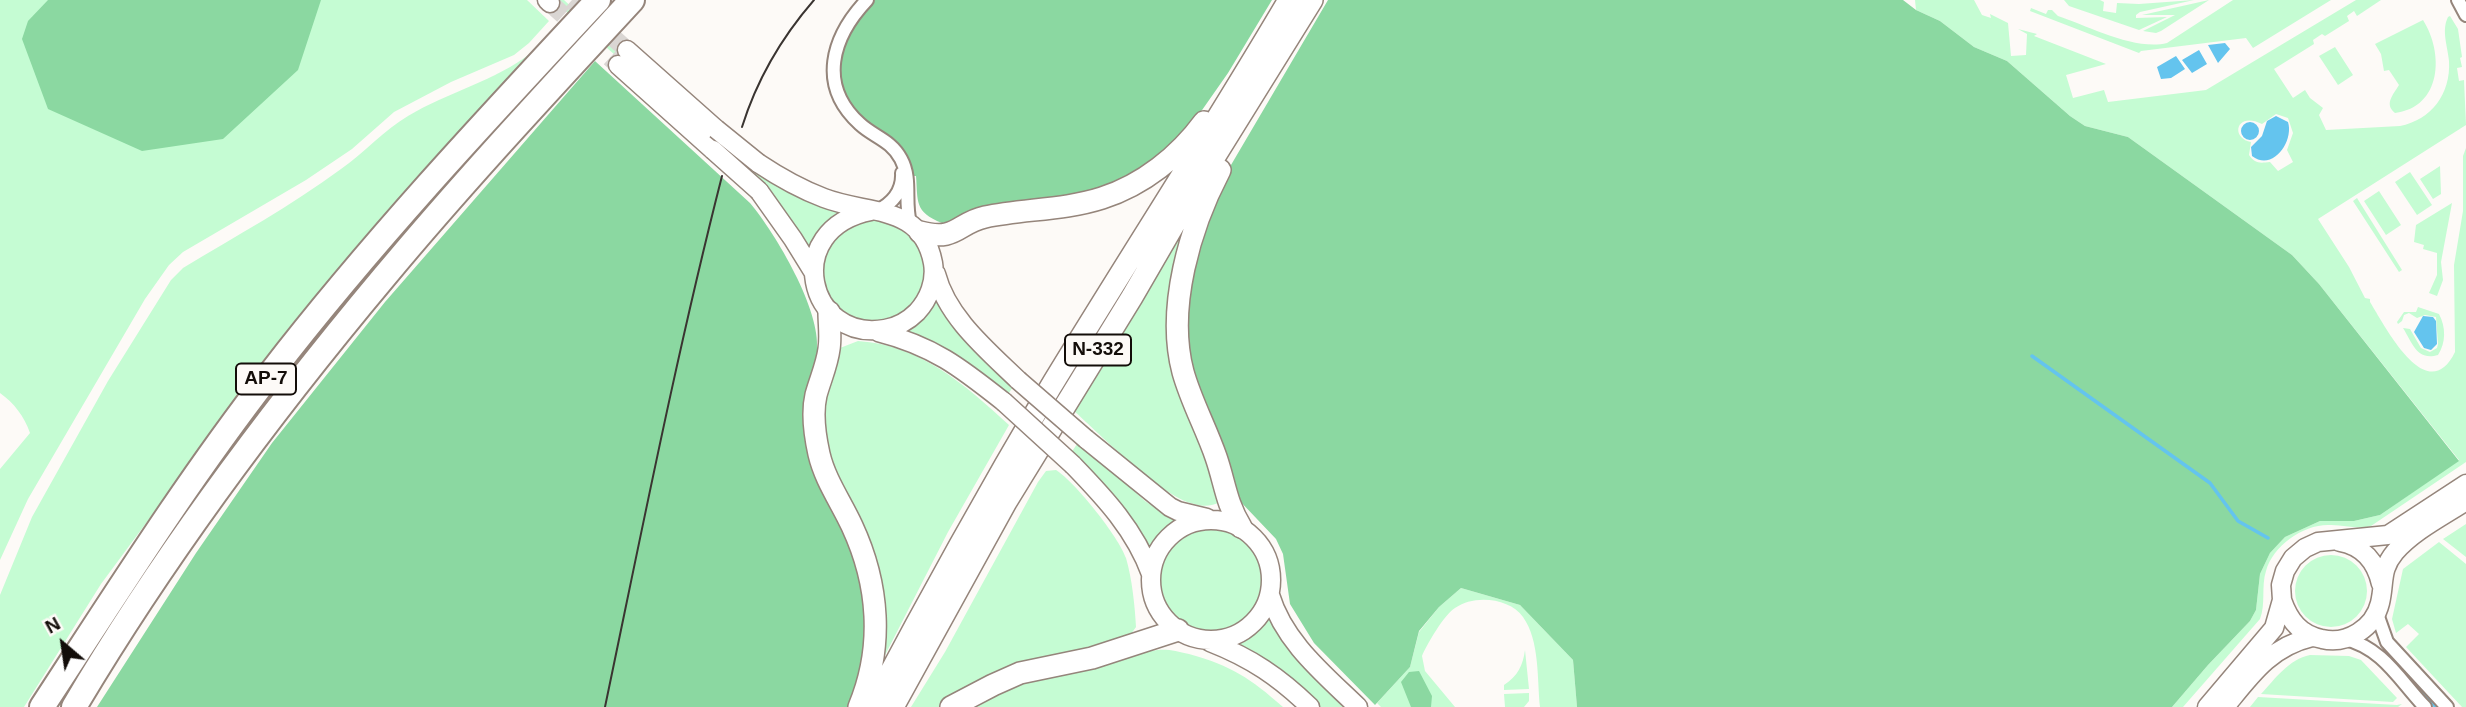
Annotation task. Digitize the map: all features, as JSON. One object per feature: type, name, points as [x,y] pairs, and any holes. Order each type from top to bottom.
[{"type":"highway","name":"AP-7","points":[[42,707],[170,509],[269,375],[364,258],[598,0]]},
{"type":"highway","name":"AP-7","points":[[74,707],[136,607],[194,522],[318,357],[394,265],[632,0]]},
{"type":"highway","points":[[915,228],[944,236],[982,218],[1101,198],[1142,180],[1180,151],[1203,125],[1283,0]]},
{"type":"highway","name":"N-332","points":[[872,707],[943,573],[1051,387],[1217,122],[1289,0]]},
{"type":"highway","name":"N-332","points":[[893,707],[1006,502],[1312,0]]},
{"type":"highway","points":[[1241,527],[1229,507],[1216,457],[1182,369],[1178,296],[1193,235],[1218,173],[1319,0]]},
{"type":"highway","points":[[829,312],[830,346],[815,398],[815,428],[819,455],[830,486],[851,524],[866,560],[876,618],[872,669],[859,707]]},
{"type":"highway","points":[[34,707],[120,573],[170,509]]},
{"type":"highway","points":[[951,707],[1020,673],[1093,658],[1178,630]]},
{"type":"main road","points":[[814,273],[779,217],[759,191],[713,150],[622,57],[758,163],[787,181],[825,198],[889,213],[915,228],[930,249],[945,300],[971,334],[1018,380],[1170,507],[1178,512],[1241,527],[1257,539],[1267,556],[1272,575],[1270,595],[1259,617],[1240,633],[1224,639],[1207,640]]},
{"type":"main road","points":[[874,211],[853,215],[836,224],[824,238],[816,255],[814,273],[817,292],[829,312],[858,329],[905,339],[935,352],[959,366],[1004,402],[1073,465],[1123,520],[1144,554],[1157,606],[1166,620],[1192,637],[1207,640],[1252,661],[1290,688],[1310,707]]},
{"type":"main road","points":[[874,331],[893,328],[911,319],[924,304],[932,287],[934,268]]},
{"type":"main road","points":[[2207,707],[2274,628],[2282,600],[2283,578],[2293,558],[2311,545],[2388,535],[2466,484]]},
{"type":"main road","points":[[2282,600],[2287,616],[2298,629],[2312,637],[2328,641],[2345,639],[2361,631],[2373,619],[2380,603],[2386,564],[2398,548],[2466,501]]},
{"type":"main road","points":[[1151,574],[1156,556],[1165,541],[1179,529],[1196,521],[1214,519]]},
{"type":"main road","points":[[2333,541],[2354,546],[2371,559],[2381,586]]},
{"type":"main road","points":[[1270,595],[1275,610],[1314,666],[1357,707]]},
{"type":"main road","points":[[2225,707],[2267,657],[2293,641],[2312,637]]},
{"type":"street","points":[[860,0],[844,18],[833,41],[828,63],[831,90],[847,120],[889,150],[899,165],[902,178],[897,195],[886,207],[874,211]]},
{"type":"street","points":[[867,0],[850,20],[838,41],[833,63],[835,83],[843,104],[854,118],[888,142],[902,162],[915,228]]},
{"type":"street","points":[[2458,0],[2466,15]]},
{"type":"street","points":[[2376,611],[2387,642],[2447,707]]},
{"type":"street","points":[[2345,639],[2368,646],[2382,657],[2425,707]]},
{"type":"green space","points":[[0,0],[527,0],[549,21],[514,55],[451,82],[394,112],[352,149],[306,180],[183,252],[169,265],[145,299],[28,499],[0,560],[0,469],[30,433],[18,410],[0,393]]},
{"type":"green space","points":[[48,0],[321,0],[298,70],[223,139],[142,151],[48,109],[22,39],[28,21]]},
{"type":"green space","points":[[553,0],[564,0],[638,68],[841,212],[820,230],[808,255],[750,175]]},
{"type":"green space","points":[[875,0],[1272,0],[1228,73],[1193,123],[1167,153],[1105,191],[942,223],[922,210],[916,176],[911,176],[869,130],[847,97],[841,79],[841,59],[850,28]]},
{"type":"green space","points":[[1328,0],[1903,0],[1916,10],[1940,21],[1974,47],[2007,61],[2085,126],[2128,137],[2292,255],[2319,284],[2459,461],[2380,515],[2354,521],[2320,521],[2285,537],[2270,553],[2260,574],[2256,610],[2250,621],[2172,707],[1577,707],[1573,660],[1520,605],[1461,588],[1439,607],[1419,631],[1410,667],[1375,705],[1314,643],[1290,604],[1283,554],[1276,539],[1237,498],[1188,364],[1185,293],[1221,182]]},
{"type":"green space","points":[[1915,0],[1974,0],[1982,15],[1991,18],[1990,14],[2008,23],[2011,56],[2026,55],[2027,34],[2018,29],[2037,34],[2034,36],[2106,64],[2066,75],[2073,98],[2104,90],[2108,102],[2206,90],[2356,0],[2381,0],[2357,16],[2354,11],[2347,16],[2349,21],[2325,36],[2322,34],[2313,40],[2314,44],[2274,69],[2293,98],[2305,90],[2310,98],[2323,108],[2319,115],[2326,130],[2400,126],[2421,118],[2437,104],[2447,84],[2449,61],[2445,33],[2448,17],[2450,16],[2458,29],[2462,67],[2457,68],[2459,81],[2464,80],[2466,125],[2318,219],[2365,298],[2370,299],[2396,343],[2420,368],[2432,372],[2444,367],[2455,352],[2454,265],[2463,211],[2463,156],[2466,148],[2466,462],[2371,526],[2318,526],[2299,533],[2282,545],[2266,571],[2260,619],[2183,707],[2172,707],[2250,621],[2256,610],[2260,574],[2270,553],[2285,537],[2320,521],[2354,521],[2380,515],[2459,460],[2319,284],[2292,255],[2128,137],[2085,126],[2007,61],[1974,47],[1940,21],[1916,10]],"holes":[[[2276,114],[2288,118],[2293,133],[2287,150],[2293,162],[2278,171],[2270,162],[2253,160],[2249,155],[2251,142],[2244,140],[2238,131],[2242,123],[2253,121],[2262,124]]]},
{"type":"green space","points":[[2064,0],[2100,0],[2104,2],[2103,11],[2116,13],[2117,3],[2194,0],[2140,12],[2136,18],[2167,17],[2139,30],[2069,6]]},
{"type":"green space","points":[[2209,0],[2161,31],[2143,31],[2175,15],[2142,15]]},
{"type":"green space","points":[[2233,0],[2331,0],[2253,48],[2246,38],[2139,53],[2030,11],[2031,8],[2046,14],[2048,10],[2052,10],[2058,16],[2126,41],[2154,45],[2167,43]]},
{"type":"green space","points":[[2423,20],[2434,48],[2434,77],[2430,90],[2422,101],[2411,109],[2395,113],[2390,103],[2399,85],[2389,70],[2384,71],[2381,54],[2375,44]]},
{"type":"green space","points":[[2335,47],[2353,75],[2338,85],[2319,56]]},
{"type":"green space","points":[[531,53],[220,423],[101,584],[24,707],[0,707],[0,595],[32,517],[108,381],[171,280],[183,268],[322,183],[408,116],[487,79]]},
{"type":"green space","points":[[595,61],[750,203],[784,253],[804,294],[812,315],[817,350],[822,352],[810,399],[861,575],[867,642],[851,707],[97,707],[196,553],[272,443],[385,302]]},
{"type":"green space","points":[[2440,166],[2441,194],[2433,199],[2420,179]]},
{"type":"green space","points":[[2410,172],[2432,205],[2417,215],[2395,182]]},
{"type":"green space","points":[[2379,191],[2401,225],[2386,235],[2364,201]]},
{"type":"green space","points":[[2357,198],[2402,270],[2399,272],[2353,201]]},
{"type":"green space","points":[[2452,203],[2441,262],[2443,280],[2437,296],[2429,293],[2437,275],[2437,253],[2423,249],[2424,245],[2414,242],[2416,225]]},
{"type":"green space","points":[[873,218],[893,222],[910,233],[921,250],[925,270],[921,290],[910,307],[893,318],[873,322],[853,318],[836,307],[825,290],[821,270],[825,250],[836,233],[853,222]]},
{"type":"green space","points":[[1180,236],[1184,239],[1221,502],[1208,506],[1180,499],[1148,477],[1073,410]]},
{"type":"green space","points":[[936,296],[1014,385],[1007,396],[901,330]]},
{"type":"green space","points":[[2418,307],[2439,314],[2444,340],[2438,355],[2425,356],[2416,350],[2403,328],[2410,329],[2421,348],[2430,352],[2437,348],[2438,344],[2436,317],[2425,315],[2417,318],[2409,313],[2404,315],[2398,324],[2397,322],[2404,312],[2416,312]]},
{"type":"green space","points":[[858,341],[881,344],[922,359],[958,382],[1009,425],[948,532],[881,663],[833,479],[820,405],[840,348]]},
{"type":"green space","points":[[1079,441],[1145,501],[1183,520],[1169,527],[1150,551],[1071,453]]},
{"type":"green space","points":[[1056,470],[1085,498],[1122,549],[1130,574],[1136,627],[1131,634],[952,697],[939,707],[911,707],[945,652],[1038,482],[1046,471]]},
{"type":"green space","points":[[2466,524],[2466,557],[2443,539]]},
{"type":"green space","points":[[1211,528],[1231,532],[1248,544],[1260,561],[1264,581],[1260,601],[1248,618],[1231,630],[1211,634],[1191,630],[1174,618],[1162,601],[1158,581],[1162,561],[1174,544],[1191,532]]},
{"type":"green space","points":[[2439,542],[2466,564],[2466,707],[2462,707],[2406,647],[2419,634],[2408,624],[2396,633],[2392,619],[2403,569]]},
{"type":"green space","points":[[2338,555],[2357,565],[2365,577],[2365,605],[2357,617],[2345,625],[2324,627],[2305,617],[2297,605],[2295,584],[2305,565],[2317,557]]},
{"type":"green space","points":[[1461,588],[1520,605],[1573,660],[1577,707],[1540,707],[1535,649],[1528,627],[1517,611],[1491,600],[1472,601],[1455,608],[1436,630],[1422,656],[1425,671],[1455,707],[1381,707],[1377,703],[1410,667],[1419,632],[1439,607]]},
{"type":"green space","points":[[1269,613],[1346,707],[1319,707],[1295,683],[1233,643],[1253,632]]},
{"type":"green space","points":[[1150,647],[1151,651],[1166,650],[1189,654],[1229,668],[1283,707],[960,707],[1007,684]]},
{"type":"green space","points":[[1525,650],[1529,689],[1504,690],[1504,685],[1519,670]]},
{"type":"green space","points":[[2310,655],[2349,656],[2361,660],[2397,698],[2393,702],[2261,694],[2289,665]]},
{"type":"green space","points":[[1419,671],[1432,696],[1431,707],[1411,707],[1401,682],[1409,672]]},
{"type":"green space","points":[[1529,693],[1529,701],[1524,707],[1505,707],[1504,694]]},
{"type":"green space","points":[[2258,697],[2402,704],[2398,707],[2250,707]]},
{"type":"water","points":[[2225,43],[2230,49],[2218,63],[2208,45]]},
{"type":"water","points":[[2199,50],[2207,64],[2192,73],[2182,60]]},
{"type":"water","points":[[2176,56],[2185,69],[2171,78],[2161,79],[2157,67]]},
{"type":"water","points":[[2276,116],[2288,122],[2288,138],[2274,157],[2260,160],[2252,156],[2251,147],[2262,136],[2267,121]]},
{"type":"water","points":[[2250,122],[2256,125],[2259,131],[2256,137],[2250,140],[2244,137],[2241,131],[2244,125]]},
{"type":"water","points":[[2423,316],[2433,317],[2436,321],[2437,344],[2431,350],[2424,348],[2414,332]]},
{"type":"waterway","points":[[2032,356],[2210,483],[2238,521],[2268,538]]},
{"type":"waterway","points":[[2407,676],[2436,707]]},
{"type":"tunnel","points":[[572,0],[627,50]]},
{"type":"tunnel","points":[[550,3],[618,65]]},
{"type":"tram line","points":[[742,127],[771,60],[814,0]]},
{"type":"tram line","points":[[605,707],[675,375],[722,176]]}]
